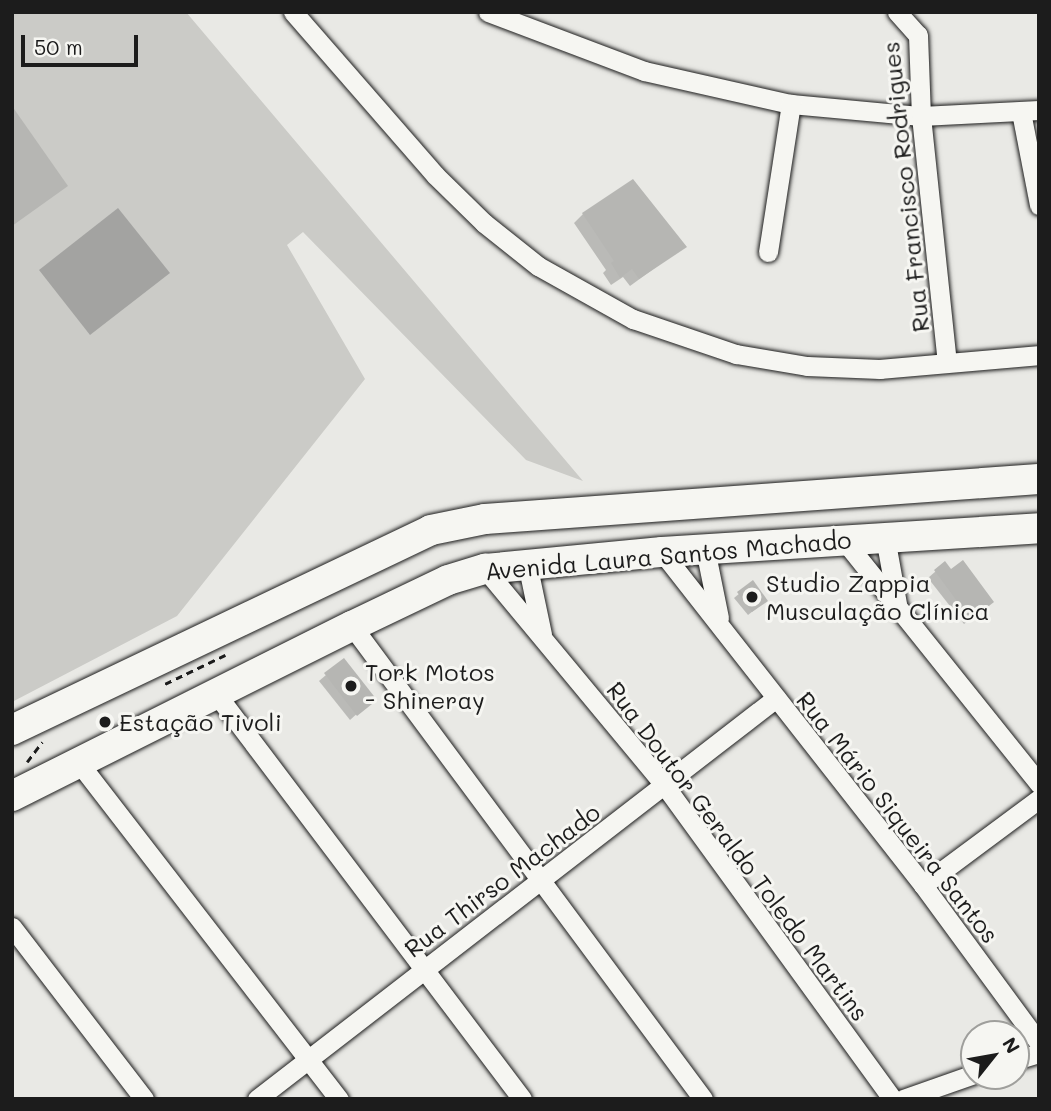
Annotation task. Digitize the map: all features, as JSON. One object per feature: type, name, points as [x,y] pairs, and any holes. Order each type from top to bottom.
[{"type":"main road","name":"Avenida Laura Santos Machado","points":[[12,730],[431,530],[485,519],[1039,480]]},
{"type":"main road","name":"Avenida Laura Santos Machado","points":[[12,796],[352,626],[448,580],[485,569],[527,563],[843,539],[1034,535]]},
{"type":"street","points":[[293,12],[459,200],[538,265],[600,303],[701,344],[772,361],[880,369],[1039,355]]},
{"type":"street","points":[[488,12],[644,71],[791,104],[921,116],[1030,111],[1039,205]]},
{"type":"street","name":"Rua Francisco Rodrigues","points":[[897,12],[918,35],[921,116],[947,363]]},
{"type":"street","points":[[768,252],[791,104]]},
{"type":"street","points":[[885,537],[898,608]]},
{"type":"street","points":[[843,539],[1039,784]]},
{"type":"street","name":"Rua Mário Siqueira Santos","points":[[705,549],[719,619]]},
{"type":"street","name":"Rua Mário Siqueira Santos","points":[[662,552],[719,619],[776,698],[923,885],[1039,1043]]},
{"type":"street","name":"Rua Doutor Geraldo Toledo Martins","points":[[527,563],[542,635]]},
{"type":"street","name":"Rua Doutor Geraldo Toledo Martins","points":[[485,569],[665,786],[892,1099]]},
{"type":"street","points":[[352,626],[703,1099]]},
{"type":"street","points":[[217,695],[522,1099]]},
{"type":"street","name":"Rua Thirso Machado","points":[[257,1099],[776,698]]},
{"type":"street","points":[[79,763],[339,1099]]},
{"type":"street","points":[[923,885],[1039,799]]},
{"type":"street","points":[[12,927],[144,1099]]},
{"type":"street","points":[[903,1099],[960,1079]]},
{"type":"shaded area","points":[[12,12],[186,12],[583,481],[526,460],[303,232],[287,245],[365,379],[177,616],[12,702]]},
{"type":"shaded area","points":[[118,208],[170,273],[90,335],[39,270]]},
{"type":"building","points":[[12,106],[68,186],[12,226]]},
{"type":"building","points":[[633,179],[687,247],[639,279],[632,269],[620,278],[611,263],[614,261],[582,213]]},
{"type":"building","points":[[963,560],[994,602],[971,620],[934,570],[945,561],[951,569]]},
{"type":"building","name":"Studio Zappia Musculação Clínica","points":[[753,580],[768,601],[752,612],[737,592]]},
{"type":"building","name":"Tork Motos - Shineray","points":[[344,658],[377,700],[357,716],[324,673]]},
{"type":"place","name":"Studio Zappia Musculação Clínica","points":[[752,597]]},
{"type":"place","name":"Tork Motos - Shineray","points":[[351,686]]},
{"type":"place","name":"Estação Tivoli","points":[[105,722]]}]
